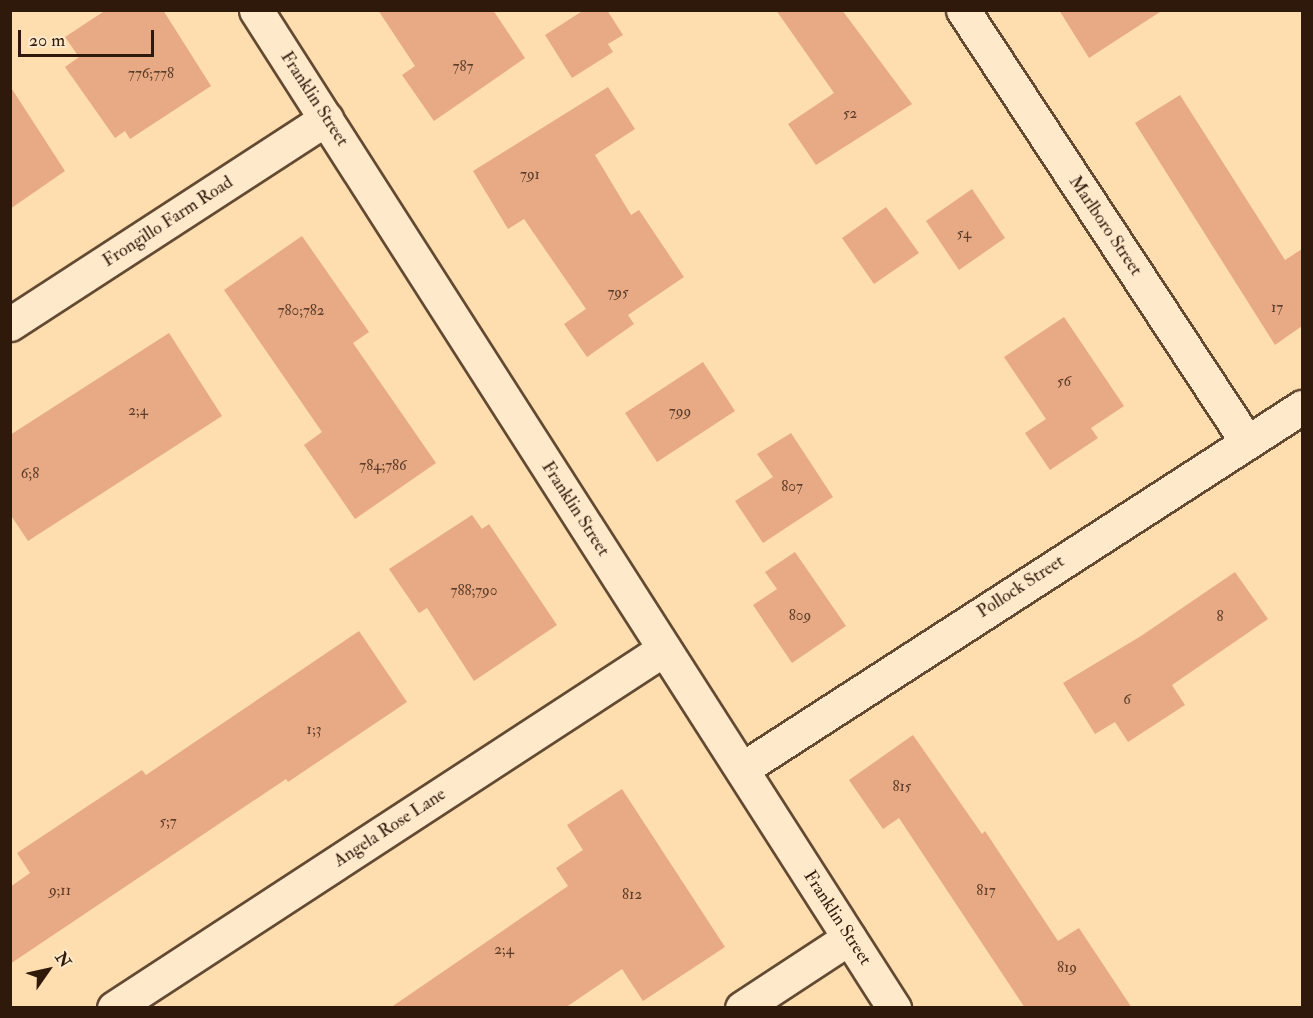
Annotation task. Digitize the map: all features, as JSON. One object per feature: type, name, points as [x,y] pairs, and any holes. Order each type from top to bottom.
[{"type":"street","name":"Franklin Street","points":[[256,10],[894,1008]]},
{"type":"street","name":"Marlboro Street","points":[[963,10],[1247,442]]},
{"type":"street","name":"Frongillo Farm Road","points":[[10,324],[326,119]]},
{"type":"street","name":"Pollock Street","points":[[742,769],[1302,407]]},
{"type":"street","name":"Angela Rose Lane","points":[[114,1008],[664,649]]},
{"type":"street","points":[[742,1008],[849,938]]},
{"type":"building","points":[[106,10],[163,10],[211,86],[130,139],[125,131],[115,138],[65,67],[79,57],[65,37]]},
{"type":"building","points":[[378,10],[493,10],[525,58],[434,121],[402,75],[415,66]]},
{"type":"building","points":[[584,10],[607,10],[623,35],[608,44],[613,52],[572,78],[545,35]]},
{"type":"building","points":[[776,10],[842,10],[912,104],[816,165],[788,124],[834,93]]},
{"type":"building","points":[[1059,10],[1163,10],[1089,58]]},
{"type":"building","points":[[10,86],[65,171],[10,209]]},
{"type":"building","points":[[608,87],[635,129],[595,155],[631,215],[639,210],[684,277],[628,315],[634,324],[587,357],[564,324],[586,309],[524,219],[508,229],[473,171]]},
{"type":"building","points":[[1180,95],[1285,260],[1302,249],[1302,326],[1275,345],[1135,123]]},
{"type":"building","points":[[972,189],[1005,238],[959,270],[926,221]]},
{"type":"building","points":[[886,207],[919,253],[874,284],[842,238]]},
{"type":"building","points":[[302,236],[369,332],[353,343],[436,463],[355,519],[304,445],[322,432],[224,290]]},
{"type":"building","points":[[1064,317],[1124,406],[1091,428],[1098,438],[1050,470],[1025,433],[1046,419],[1004,357]]},
{"type":"building","points":[[169,333],[222,416],[28,541],[10,514],[10,435]]},
{"type":"building","points":[[703,362],[735,411],[657,462],[625,413]]},
{"type":"building","points":[[791,433],[833,497],[763,543],[735,501],[773,477],[757,454]]},
{"type":"building","points":[[472,515],[482,529],[489,524],[557,625],[474,681],[427,608],[419,613],[389,569]]},
{"type":"building","points":[[795,552],[846,626],[792,663],[753,605],[777,589],[765,572]]},
{"type":"building","points":[[1235,572],[1268,619],[1172,685],[1185,705],[1128,742],[1115,722],[1095,734],[1063,683],[1141,636]]},
{"type":"building","points":[[359,631],[407,702],[288,782],[286,779],[10,964],[10,887],[30,873],[17,853],[142,770],[146,775]]},
{"type":"building","points":[[913,735],[982,834],[985,831],[1058,941],[1079,928],[1132,1008],[1025,1008],[899,818],[883,829],[849,780]]},
{"type":"building","points":[[622,789],[725,947],[643,1001],[622,969],[565,1008],[390,1008],[568,886],[556,868],[583,850],[567,825]]}]
